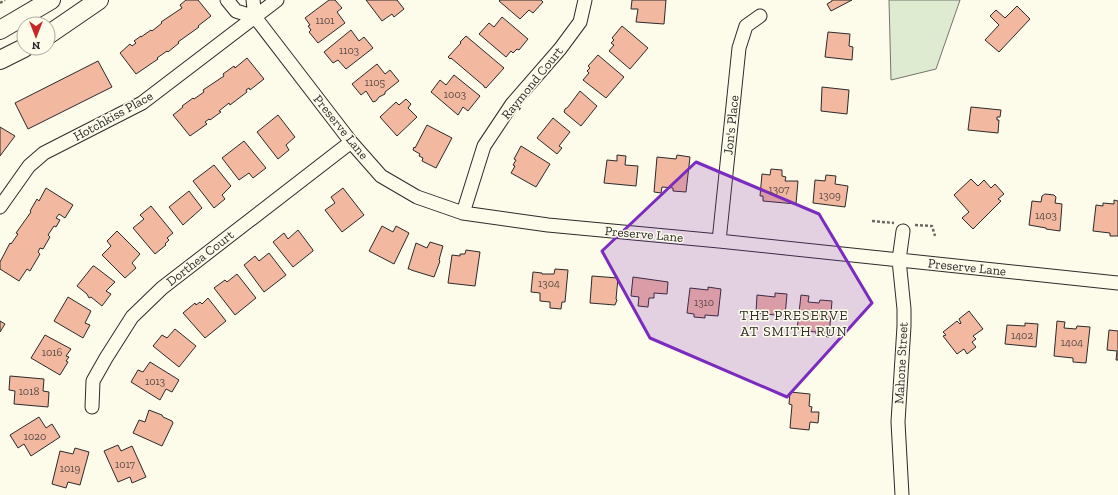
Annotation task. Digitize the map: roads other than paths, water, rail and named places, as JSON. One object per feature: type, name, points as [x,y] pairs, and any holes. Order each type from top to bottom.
[{"type":"main road","points":[[0,30],[52,0]]},
{"type":"main road","points":[[56,30],[99,0]]},
{"type":"main road","points":[[0,60],[16,52]]},
{"type":"street","points":[[228,0],[236,11],[255,17],[254,0]]},
{"type":"street","name":"Hotchkiss Place","points":[[0,207],[29,166],[44,153],[142,103],[277,0]]},
{"type":"street","name":"Raymond Court","points":[[463,213],[484,146],[512,104],[560,49],[580,22],[585,0]]},
{"type":"street","name":"Jon's Place","points":[[719,241],[740,48],[746,26],[760,16]]},
{"type":"street","name":"Preserve Lane","points":[[255,17],[352,142],[381,176],[417,197],[463,213],[548,225],[719,241],[1118,283]]},
{"type":"street","name":"Dorthea Court","points":[[92,407],[93,381],[132,317],[162,288],[352,142]]},
{"type":"street","name":"Mahone Street","points":[[902,231],[899,260],[904,308],[898,422],[902,495]]},
{"type":"district","name":"THE PRESERVE AT SMITH RUN","points":[[794,324]]}]
